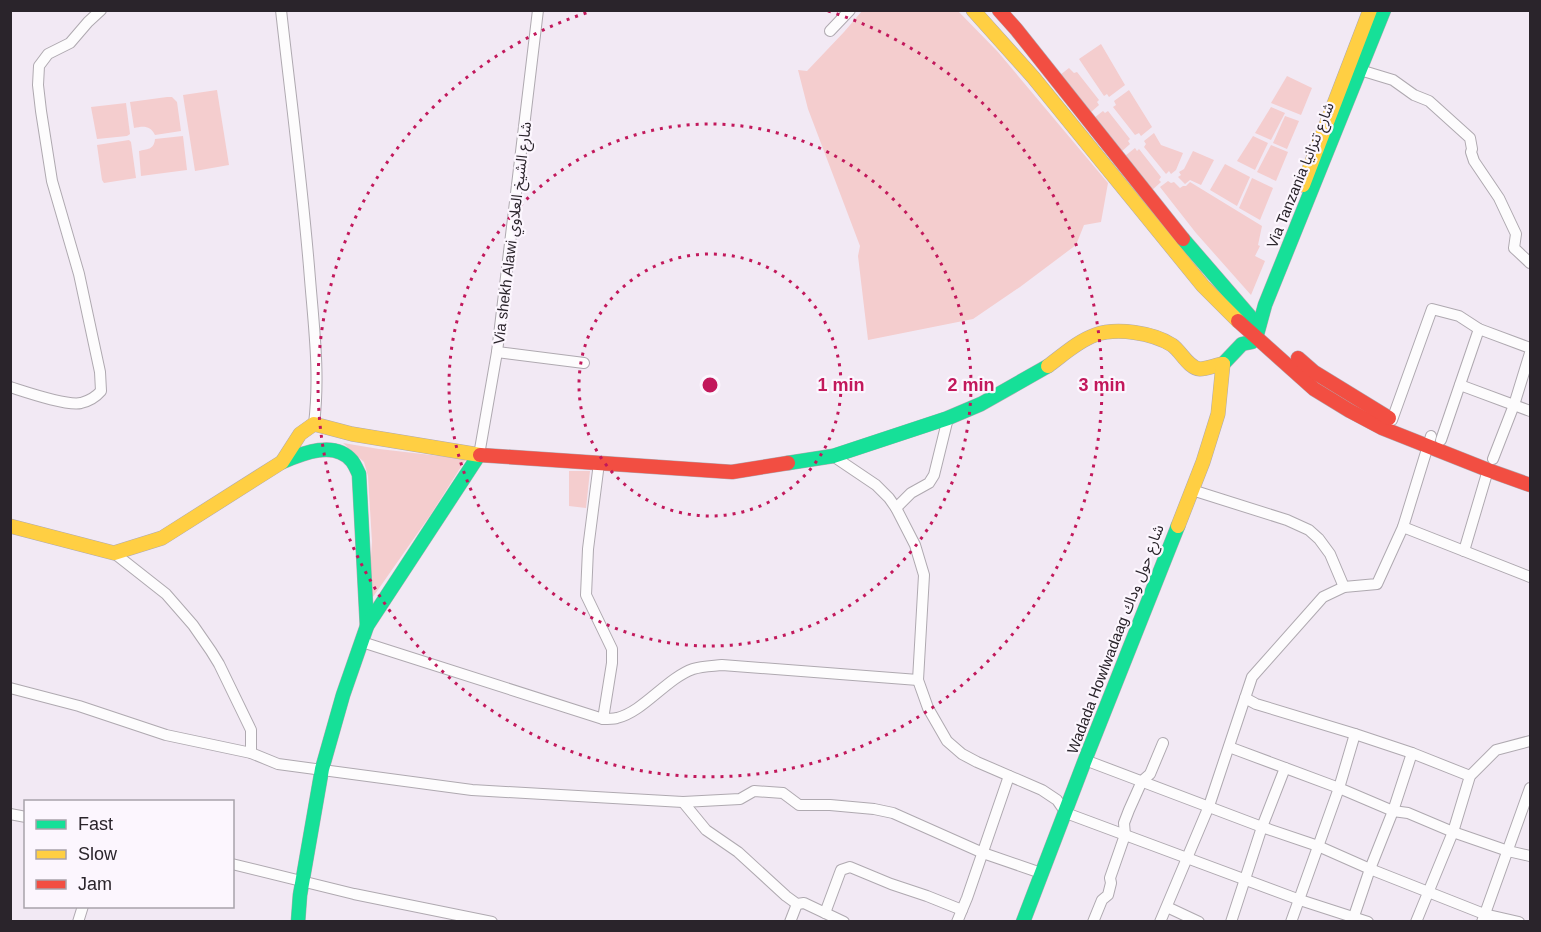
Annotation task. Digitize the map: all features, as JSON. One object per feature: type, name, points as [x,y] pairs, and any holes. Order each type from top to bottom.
[{"type":"main road","points":[[973,10],[1033,77],[1189,271],[1252,327],[1314,389],[1382,428],[1433,440]]},
{"type":"main road","points":[[999,10],[1145,190],[1252,327],[1314,372],[1392,420],[1490,464],[1530,485]]},
{"type":"main road","name":"Via Tanzania شارع تنزانيا","points":[[1252,327],[1265,305],[1360,70],[1370,10]]},
{"type":"main road","name":"Via Tanzania شارع تنزانيا","points":[[1252,327],[1289,221],[1365,41],[1384,10]]},
{"type":"main road","points":[[1134,200],[1145,190]]},
{"type":"main road","points":[[282,462],[300,434],[314,424],[352,434],[479,454],[732,472],[833,456],[948,418],[989,400],[1048,366],[1096,334],[1138,332],[1162,340],[1174,346],[1192,366],[1198,369],[1223,364],[1242,345],[1252,342],[1252,327]]},
{"type":"main road","name":"Wadada Howlwadaag شارع حول وداك","points":[[1023,921],[1203,462],[1218,414],[1223,364]]},
{"type":"main road","points":[[10,526],[114,553],[162,538],[282,462],[306,452],[326,450],[343,453],[353,462],[359,474],[367,626]]},
{"type":"main road","points":[[298,921],[322,769],[343,695],[367,626],[479,454]]},
{"type":"main road","points":[[1490,464],[1530,474]]},
{"type":"street","points":[[10,387],[78,404],[94,399],[101,391],[100,372],[79,274],[52,181],[38,86],[39,66],[48,54],[70,43],[101,10]]},
{"type":"street","points":[[281,10],[308,247],[317,395],[314,424]]},
{"type":"street","name":"Via shekh Alawi شارع الشيخ العلاوي","points":[[479,454],[497,352],[538,10]]},
{"type":"street","points":[[831,31],[850,10]]},
{"type":"street","points":[[1360,70],[1393,80],[1429,101],[1470,138],[1474,161],[1498,198],[1516,234],[1514,248],[1530,263]]},
{"type":"street","points":[[1392,420],[1432,309],[1459,316],[1479,329],[1530,348]]},
{"type":"street","points":[[1160,921],[1209,806],[1252,677],[1323,597],[1344,587],[1377,584],[1403,527],[1433,440],[1460,385],[1479,329]]},
{"type":"street","points":[[497,352],[584,363]]},
{"type":"street","points":[[1464,551],[1490,464],[1514,405],[1530,353]]},
{"type":"street","points":[[1460,385],[1530,411]]},
{"type":"street","points":[[896,508],[911,493],[929,483],[934,475],[948,418]]},
{"type":"street","points":[[833,456],[876,485],[889,498],[915,545],[924,575],[918,680],[928,708],[947,741],[962,754],[1042,790],[1057,800],[1066,813],[1300,900],[1328,908],[1353,920],[1368,921]]},
{"type":"street","points":[[599,463],[588,549],[586,595],[612,650],[603,719]]},
{"type":"street","points":[[1192,490],[1287,520],[1309,530],[1330,554],[1344,587]]},
{"type":"street","points":[[1403,527],[1530,577]]},
{"type":"street","points":[[114,553],[166,594],[193,625],[211,651],[251,730],[250,753]]},
{"type":"street","points":[[362,642],[603,719],[622,717],[695,668],[722,665],[918,680]]},
{"type":"street","points":[[10,688],[79,706],[166,735],[250,753],[278,764],[472,790],[683,802],[740,799],[754,791],[783,793],[799,805],[874,809],[893,813],[983,853],[1041,873]]},
{"type":"street","points":[[1245,698],[1256,704],[1412,753],[1470,776]]},
{"type":"street","points":[[1291,921],[1339,788],[1355,734]]},
{"type":"street","points":[[1416,921],[1453,832],[1470,776],[1496,750],[1530,741]]},
{"type":"street","points":[[1093,921],[1102,900],[1108,895],[1110,878],[1125,835],[1124,823],[1142,781],[1150,774],[1163,743]]},
{"type":"street","points":[[1229,747],[1394,811],[1408,813],[1453,832],[1530,856]]},
{"type":"street","points":[[1353,920],[1370,869],[1394,811],[1412,753]]},
{"type":"street","points":[[1085,760],[1318,846],[1427,891],[1483,918],[1519,921]]},
{"type":"street","points":[[1231,921],[1262,827],[1285,768]]},
{"type":"street","points":[[957,921],[1009,776]]},
{"type":"street","points":[[1483,918],[1529,793]]},
{"type":"street","points":[[683,802],[706,830],[738,852],[786,896],[797,904],[804,903],[844,921]]},
{"type":"street","points":[[234,864],[354,894],[492,921]]},
{"type":"street","points":[[825,914],[841,870],[850,867],[962,910]]},
{"type":"street","points":[[790,921],[797,904]]},
{"type":"street","points":[[1167,907],[1198,921]]},
{"type":"shaded area","points":[[862,11],[958,11],[998,52],[1108,183],[1101,222],[1084,225],[1076,245],[973,319],[868,340],[858,256],[860,246],[808,109],[798,70],[807,71]]},
{"type":"shaded area","points":[[1101,44],[1125,85],[1109,97],[1107,94],[1104,96],[1079,59]]},
{"type":"shaded area","points":[[1069,68],[1074,73],[1077,72],[1099,100],[1097,102],[1099,105],[1090,113],[1060,75]]},
{"type":"shaded area","points":[[1287,76],[1312,88],[1301,115],[1271,103]]},
{"type":"shaded area","points":[[217,90],[229,165],[195,171],[183,95]]},
{"type":"shaded area","points":[[1129,90],[1152,127],[1141,136],[1139,133],[1135,135],[1113,107],[1116,105],[1114,101]]},
{"type":"shaded area","points":[[172,97],[177,102],[181,131],[155,135],[151,129],[146,127],[134,128],[130,102]]},
{"type":"shaded area","points":[[126,103],[130,134],[97,139],[91,107]]},
{"type":"shaded area","points":[[1271,107],[1285,113],[1271,140],[1255,133]]},
{"type":"shaded area","points":[[1103,111],[1105,113],[1108,111],[1130,139],[1128,141],[1130,144],[1121,152],[1094,118]]},
{"type":"shaded area","points":[[1285,116],[1299,121],[1287,149],[1273,143]]},
{"type":"shaded area","points":[[1154,133],[1161,145],[1183,153],[1176,170],[1171,174],[1169,171],[1166,174],[1144,147],[1146,144],[1144,141]]},
{"type":"shaded area","points":[[183,136],[187,170],[141,176],[139,151],[152,147],[155,139]]},
{"type":"shaded area","points":[[1253,136],[1268,143],[1255,170],[1237,161]]},
{"type":"shaded area","points":[[129,140],[136,178],[104,183],[97,145]]},
{"type":"shaded area","points":[[1271,145],[1288,152],[1276,181],[1257,172]]},
{"type":"shaded area","points":[[1135,148],[1137,151],[1139,149],[1161,177],[1159,180],[1161,182],[1151,191],[1125,156]]},
{"type":"shaded area","points":[[1193,151],[1214,160],[1201,185],[1190,180],[1185,184],[1178,177]]},
{"type":"shaded area","points":[[1225,164],[1250,177],[1237,206],[1210,190]]},
{"type":"shaded area","points":[[1252,178],[1273,188],[1260,220],[1239,208]]},
{"type":"shaded area","points":[[1168,181],[1174,182],[1180,188],[1190,182],[1262,226],[1258,245],[1260,246],[1255,256],[1265,261],[1251,295],[1196,233],[1160,187]]},
{"type":"shaded area","points":[[343,443],[466,459],[368,604],[372,542],[368,476],[364,462]]},
{"type":"shaded area","points":[[569,471],[590,471],[586,508],[569,506]]},
{"type":"traffic: fast","points":[[1223,364],[1242,344],[1252,342],[1256,338],[1265,305],[1384,10]]},
{"type":"traffic: fast","points":[[1183,239],[1253,320]]},
{"type":"traffic: fast","points":[[788,463],[833,456],[948,418],[981,404],[1048,366]]},
{"type":"traffic: fast","points":[[282,462],[309,452],[328,450],[345,455],[355,466],[359,474],[367,626]]},
{"type":"traffic: fast","points":[[298,922],[300,895],[322,769],[343,695],[367,626],[479,455]]},
{"type":"traffic: fast","points":[[1023,922],[1178,526]]},
{"type":"traffic: slow","points":[[973,10],[1033,77],[1203,286],[1238,321]]},
{"type":"traffic: slow","points":[[1303,185],[1370,10]]},
{"type":"traffic: slow","points":[[1048,366],[1095,335],[1124,331],[1145,334],[1172,345],[1188,363],[1196,368],[1203,369],[1223,364]]},
{"type":"traffic: slow","points":[[1178,526],[1203,462],[1218,414],[1223,364]]},
{"type":"traffic: slow","points":[[10,526],[114,553],[162,538],[282,462],[300,434],[314,424],[352,434],[480,455]]},
{"type":"traffic: jam","points":[[999,10],[1183,239]]},
{"type":"traffic: jam","points":[[1238,321],[1314,389],[1350,411],[1382,428],[1530,485]]},
{"type":"traffic: jam","points":[[1298,358],[1314,372],[1389,418]]},
{"type":"traffic: jam","points":[[480,455],[732,472],[788,463]]}]
